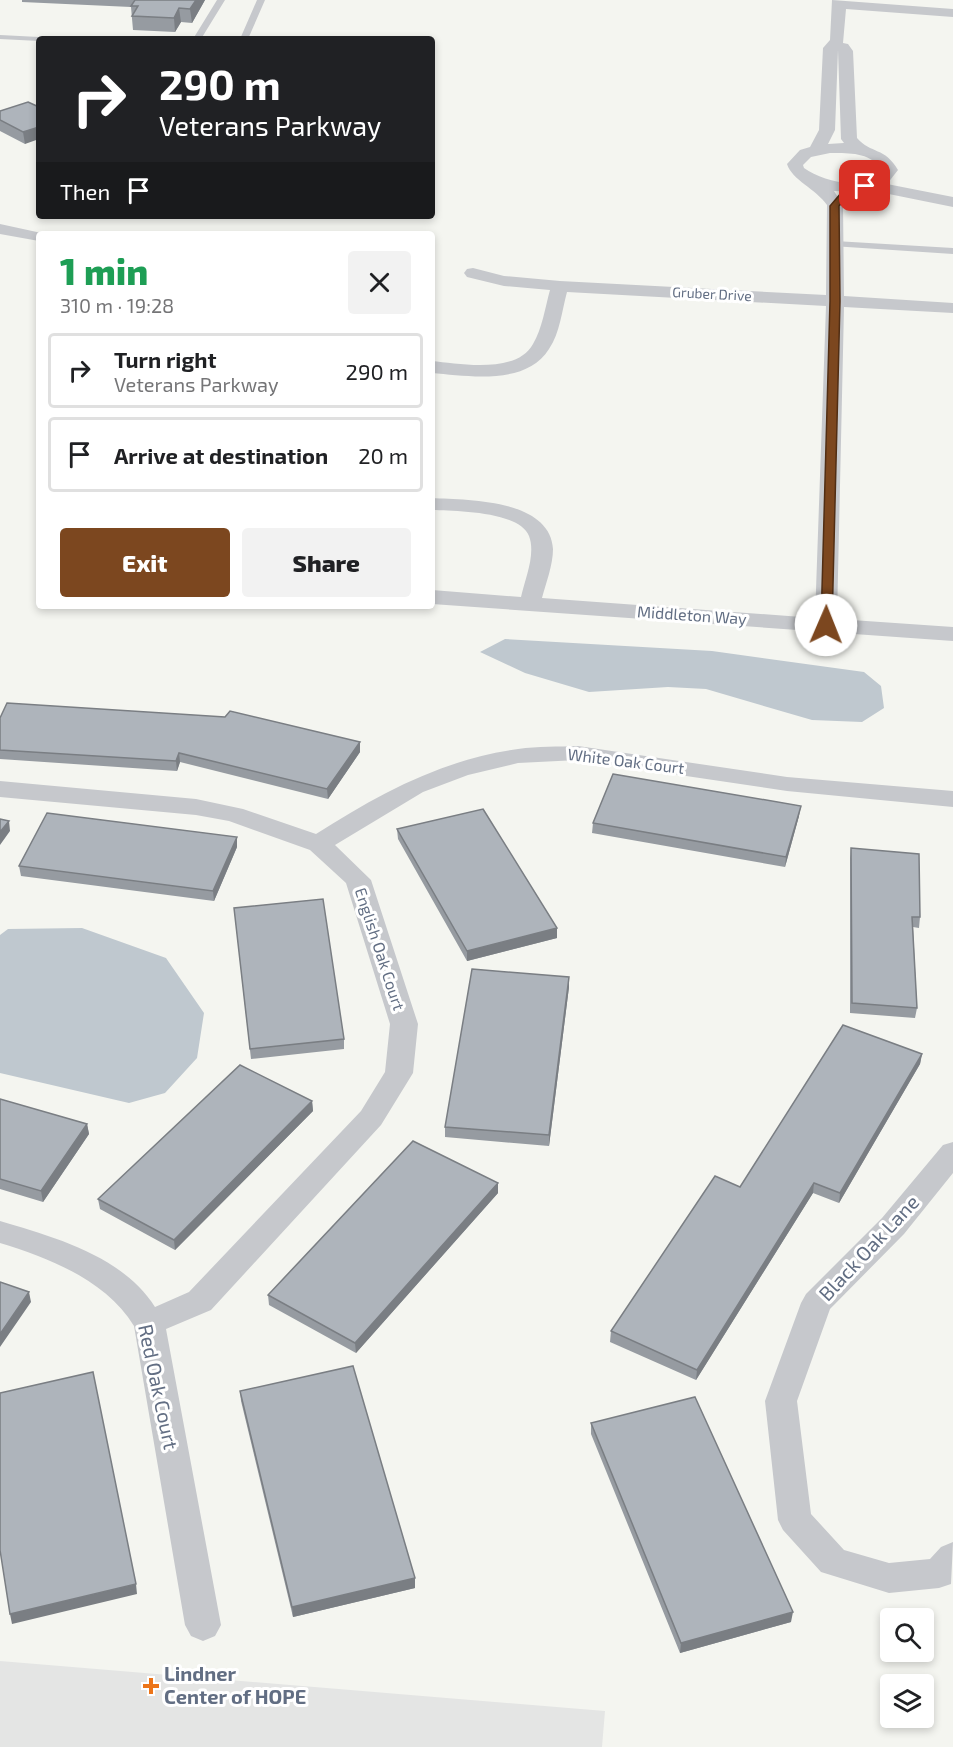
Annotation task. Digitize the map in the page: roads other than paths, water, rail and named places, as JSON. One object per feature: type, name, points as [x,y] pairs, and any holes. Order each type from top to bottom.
[{"type":"street","points":[[817,150],[827,130],[830,48],[837,41],[839,2],[858,7],[953,13]]},
{"type":"street","points":[[837,41],[846,51],[849,139],[859,150]]},
{"type":"street","points":[[826,625],[835,301],[835,206],[826,191],[803,176],[795,164],[806,153],[844,148],[859,150],[882,158],[890,170],[888,176]]},
{"type":"street","points":[[835,206],[845,194],[888,176],[919,188],[953,194]]},
{"type":"street","points":[[813,181],[838,187],[867,185],[953,202]]},
{"type":"street","points":[[0,229],[36,235]]},
{"type":"street","name":"Gruber Drive","points":[[473,273],[504,280],[560,286],[953,308]]},
{"type":"street","points":[[435,367],[505,370],[530,358],[541,348],[560,286]]},
{"type":"street","points":[[435,504],[497,510],[522,517],[537,530],[542,547],[530,604]]},
{"type":"street","name":"Middleton Way","points":[[435,597],[953,634]]},
{"type":"street","name":"White Oak Court","points":[[319,844],[363,815],[414,787],[461,770],[518,756],[578,753],[787,784],[953,799]]},
{"type":"street","name":"English Oak Court","points":[[0,789],[215,810],[234,814],[319,844],[358,880],[404,1024],[399,1073],[371,1118],[200,1301],[149,1323]]},
{"type":"street","name":"Black Oak Lane","points":[[953,1153],[893,1226],[818,1303],[781,1401],[795,1520],[833,1561],[889,1578],[939,1573],[953,1557]]},
{"type":"street","name":"Red Oak Court","points":[[0,1232],[23,1238],[87,1266],[130,1296],[149,1323],[203,1625]]},
{"type":"lane","points":[[199,36],[221,0]]},
{"type":"lane","points":[[245,36],[261,0]]},
{"type":"lane","points":[[0,38],[36,39]]},
{"type":"lane","points":[[835,244],[953,251]]},
{"type":"place","name":"Lindner Center of HOPE","points":[[151,1686]]}]
